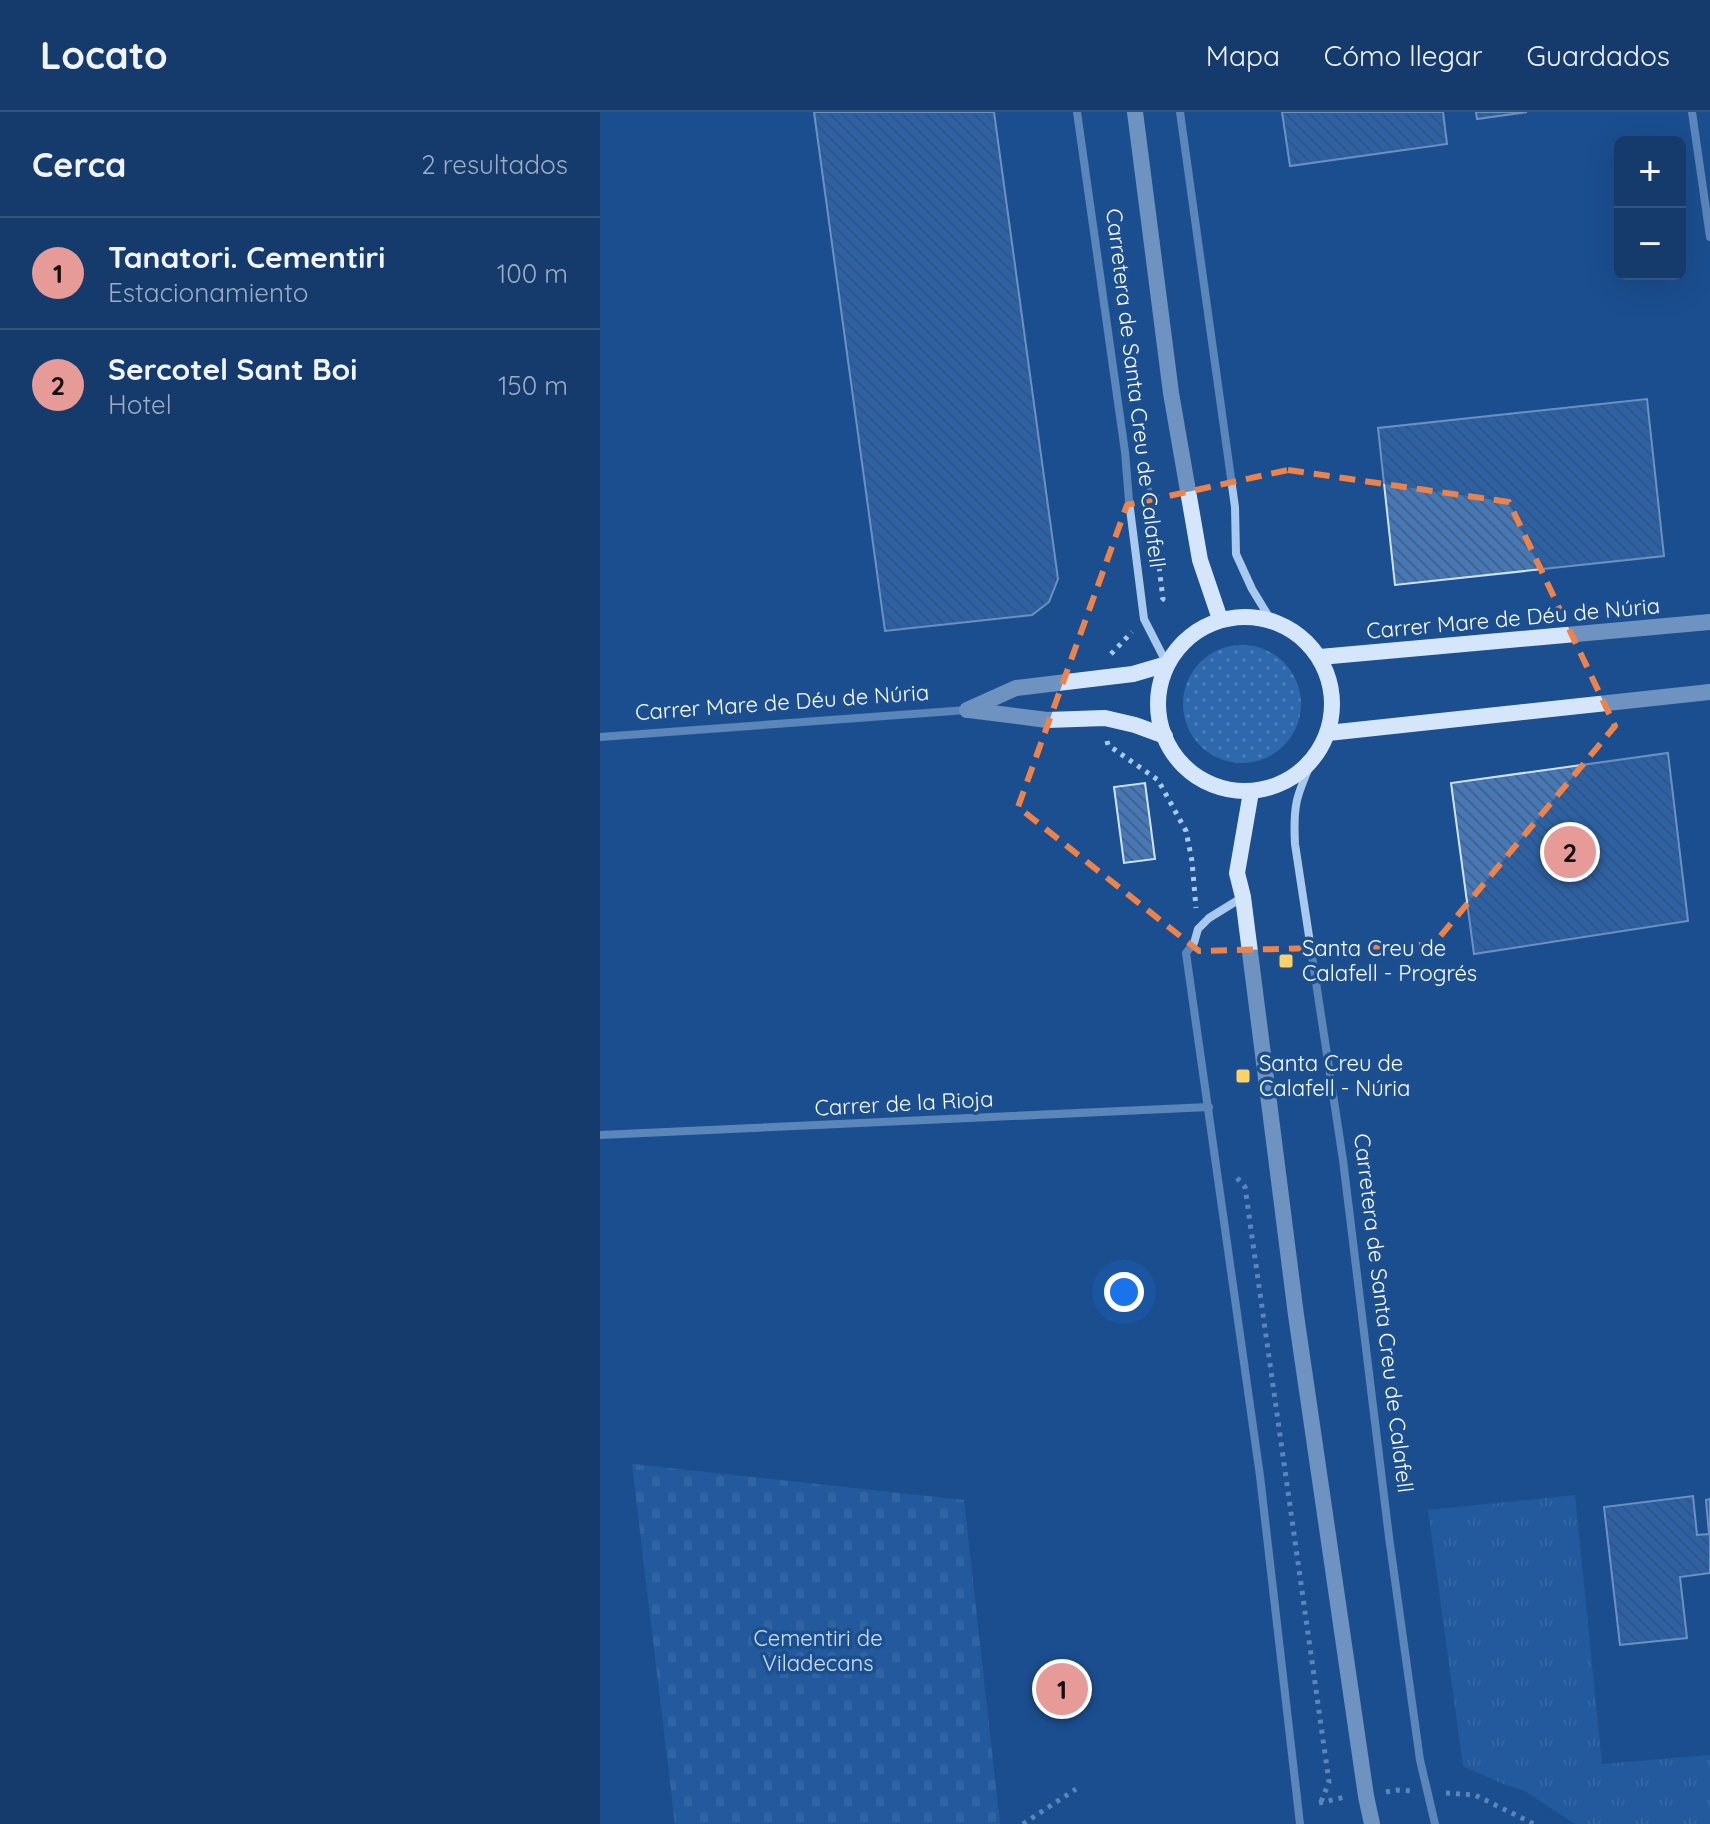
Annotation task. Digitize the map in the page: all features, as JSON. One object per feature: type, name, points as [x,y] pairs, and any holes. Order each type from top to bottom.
[{"type":"street","name":"Carretera de Santa Creu de Calafell","points":[[1077,112],[1125,452],[1144,619],[1167,664]]},
{"type":"street","name":"Carretera de Santa Creu de Calafell","points":[[1135,112],[1171,393],[1200,560],[1220,619]]},
{"type":"street","points":[[1180,112],[1235,507],[1236,554],[1272,622]]},
{"type":"street","points":[[1692,112],[1710,237]]},
{"type":"street","points":[[1255,617],[1292,629],[1320,657],[1332,693],[1328,733],[1311,763],[1280,785],[1251,792],[1226,790],[1196,777],[1173,754],[1159,723],[1158,692],[1167,664],[1185,640],[1220,619],[1255,617]]},
{"type":"street","name":"Carrer Mare de Déu de Núria","points":[[1320,657],[1710,622]]},
{"type":"street","points":[[967,710],[1016,688],[1133,674],[1167,664]]},
{"type":"street","points":[[1328,733],[1710,692]]},
{"type":"street","points":[[967,710],[1047,720],[1105,718],[1165,736]]},
{"type":"street","name":"Carrer Mare de Déu de Núria","points":[[600,737],[967,710]]},
{"type":"street","name":"Carretera de Santa Creu de Calafell","points":[[1311,763],[1297,794],[1295,844],[1343,1160],[1420,1760],[1435,1824]]},
{"type":"street","points":[[1251,792],[1237,873],[1243,897],[1296,1315],[1372,1824]]},
{"type":"street","points":[[1243,897],[1209,918],[1198,929],[1194,943],[1186,953],[1260,1476],[1300,1824]]},
{"type":"street","name":"Carrer de la Rioja","points":[[600,1135],[1209,1107]]},
{"type":"path","points":[[1023,1824],[1076,1789]]},
{"type":"highlighted area","points":[[1288,470],[1509,502],[1615,726],[1433,945],[1199,951],[1018,807],[1127,505]]},
{"type":"green space","points":[[1242,645],[1265,649],[1284,662],[1297,681],[1301,704],[1297,727],[1284,746],[1265,759],[1242,763],[1219,759],[1200,746],[1187,727],[1183,704],[1187,681],[1200,662],[1219,649]]},
{"type":"green space","name":"Cementiri de Viladecans","points":[[632,1464],[964,1500],[1000,1824],[675,1824]]},
{"type":"green space","points":[[1575,1495],[1602,1764],[1710,1755],[1710,1824],[1575,1824],[1525,1791],[1463,1766],[1428,1510]]},
{"type":"building","points":[[814,112],[994,112],[1058,579],[1049,602],[1032,615],[885,631]]},
{"type":"building","points":[[1282,112],[1443,112],[1447,144],[1290,166]]},
{"type":"building","points":[[1476,112],[1527,112],[1477,119]]},
{"type":"building","points":[[1647,399],[1664,556],[1395,585],[1378,428]]},
{"type":"building","points":[[1668,753],[1688,921],[1474,954],[1451,783]]},
{"type":"building","points":[[1145,783],[1155,859],[1124,863],[1114,787]]},
{"type":"building","points":[[1693,1496],[1697,1535],[1709,1534],[1706,1500],[1710,1499],[1710,1573],[1680,1577],[1687,1638],[1620,1645],[1604,1507]]},
{"type":"place","name":"Sercotel Sant Boi","points":[[1570,852]]},
{"type":"place","name":"Santa Creu de Calafell - Progrés","points":[[1286,961]]},
{"type":"place","name":"Santa Creu de Calafell - Núria","points":[[1243,1076]]},
{"type":"place","name":"Tanatori. Cementiri","points":[[1062,1689]]}]
